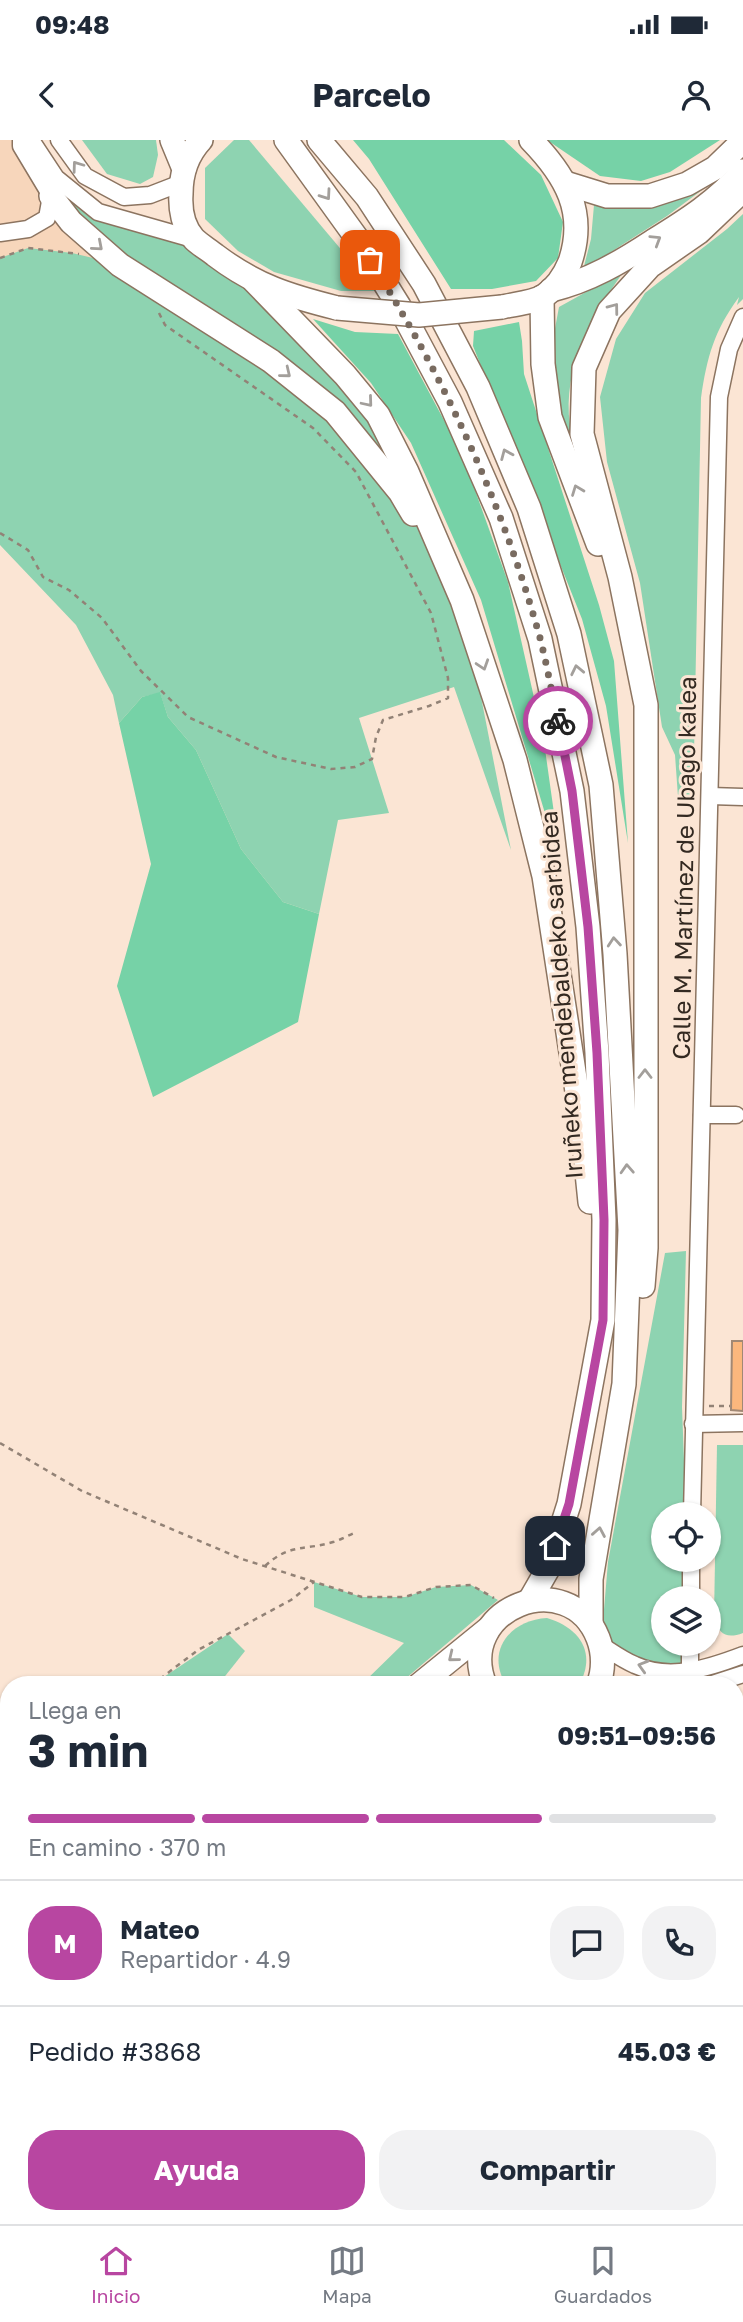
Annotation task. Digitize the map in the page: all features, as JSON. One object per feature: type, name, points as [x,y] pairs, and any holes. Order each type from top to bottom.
[{"type":"highway","points":[[172,140],[182,176],[183,218],[193,239],[254,281],[285,295],[337,308],[419,315],[502,307],[575,284],[616,265],[703,210],[743,171]]},
{"type":"highway","points":[[182,176],[194,148],[201,140]]},
{"type":"highway","name":"Iruñeko mendebaldeko sarbidea","points":[[286,140],[356,237],[399,306],[450,402],[501,518],[540,639],[572,791],[588,927],[597,1053],[604,1220],[603,1320],[587,1408]]},
{"type":"highway","points":[[319,140],[367,197],[424,284],[478,387],[529,508],[569,634],[601,785],[615,954],[630,1230],[624,1384],[591,1579],[591,1624]]},
{"type":"highway","points":[[531,140],[565,183],[576,210],[576,242],[565,273],[547,294],[543,364],[550,417],[606,567],[628,647],[638,729],[646,868]]},
{"type":"highway","points":[[565,183],[607,196],[650,196],[687,184],[715,168],[743,141]]},
{"type":"highway","points":[[624,1384],[640,1335],[646,1248],[646,705],[620,577],[582,434],[584,369],[609,311],[650,266],[699,232],[743,190]]},
{"type":"highway","points":[[51,196],[71,222],[120,265],[271,361],[335,412],[400,492],[462,600]]},
{"type":"highway","points":[[254,281],[379,415],[407,472],[462,600],[515,761],[544,876],[582,1124],[593,1232],[592,1321],[587,1408],[569,1504],[549,1567],[521,1604]]},
{"type":"highway","points":[[430,1676],[488,1629],[499,1616],[521,1604],[547,1600],[564,1603],[579,1612],[591,1624],[601,1645],[603,1662],[599,1676]]},
{"type":"highway","points":[[483,1676],[479,1663],[481,1645],[488,1629]]},
{"type":"street","points":[[0,233],[29,229],[47,218],[51,196],[21,140]]},
{"type":"street","points":[[31,140],[56,178],[98,212],[193,239]]},
{"type":"street","points":[[59,140],[85,176],[124,197],[150,195],[182,176]]},
{"type":"street","name":"Calle M. Martínez de Ubago kalea","points":[[692,1502],[719,397],[729,349],[743,317]]},
{"type":"street","points":[[710,796],[743,796]]},
{"type":"street","points":[[702,1115],[736,1115]]},
{"type":"street","points":[[693,1424],[743,1423]]},
{"type":"street","points":[[601,1645],[636,1666],[665,1672],[690,1672],[743,1655]]},
{"type":"street","points":[[690,1656],[690,1672]]},
{"type":"path","points":[[0,258],[27,248],[84,256]]},
{"type":"path","points":[[0,533],[28,550],[43,577],[69,590],[102,618],[141,671],[188,717],[276,757],[331,769],[355,767],[372,760],[376,737],[383,720],[447,698],[447,678],[431,613],[356,472],[313,428],[165,325],[158,309],[159,289]]},
{"type":"path","points":[[701,1406],[730,1406]]},
{"type":"path","points":[[0,1443],[82,1491],[242,1559],[362,1597],[405,1597],[436,1587],[471,1585],[521,1604]]},
{"type":"path","points":[[265,1566],[279,1554],[306,1545],[331,1542],[354,1533]]},
{"type":"path","points":[[164,1676],[198,1650],[291,1600],[314,1582]]},
{"type":"shaded area","points":[[0,140],[24,140],[120,265],[0,262]]},
{"type":"green space","points":[[82,140],[156,140],[158,155],[153,177],[140,184],[107,174]]},
{"type":"green space","points":[[234,140],[249,140],[376,291],[341,291],[274,272],[238,251],[205,219],[205,168]]},
{"type":"green space","points":[[353,140],[504,140],[541,175],[563,222],[558,258],[536,281],[492,289],[451,289],[369,159]]},
{"type":"green space","points":[[547,140],[720,140],[670,172],[641,181],[600,176]]},
{"type":"green space","points":[[21,146],[87,203],[193,239],[345,375],[462,600],[511,850],[454,687],[359,718],[389,813],[338,820],[319,914],[283,902],[241,849],[196,750],[168,717],[160,693],[142,697],[119,723],[113,695],[76,625],[0,545],[0,258],[28,248],[72,253],[118,264]]},
{"type":"green space","points":[[710,184],[667,216],[583,270],[591,239],[594,205]]},
{"type":"green space","points":[[743,214],[743,299],[737,305],[739,297],[730,309],[718,333],[709,357],[701,398],[693,806],[678,797],[675,755],[662,727],[640,583],[607,462],[600,397],[616,339],[645,293]]},
{"type":"green space","points":[[624,271],[591,324],[575,363],[569,404],[570,425],[578,462],[554,400],[550,355],[559,307]]},
{"type":"green space","points":[[313,319],[355,332],[398,334],[462,454],[508,582],[544,742],[562,870],[481,600],[411,443],[371,383]]},
{"type":"green space","points":[[519,322],[524,374],[599,605],[614,661],[628,843],[606,706],[582,619],[473,346],[474,331]]},
{"type":"green space","points":[[160,692],[168,717],[196,750],[241,849],[283,902],[319,914],[298,1022],[153,1097],[117,986],[151,864],[119,723],[142,697]]},
{"type":"green space","points":[[686,1251],[682,1407],[686,1502],[651,1502],[651,1572],[688,1572],[689,1586],[651,1586],[651,1656],[690,1656],[690,1672],[665,1672],[601,1645],[608,1562],[665,1253]]},
{"type":"green space","points":[[717,1445],[743,1445],[743,1633],[732,1636],[721,1632],[721,1586],[715,1586],[715,1572],[721,1572],[721,1502],[716,1502]]},
{"type":"green space","points":[[314,1582],[362,1597],[405,1597],[436,1587],[471,1585],[498,1600],[409,1676],[370,1676],[404,1643],[314,1607]]},
{"type":"green space","points":[[547,1618],[559,1622],[576,1635],[585,1652],[583,1676],[502,1676],[498,1660],[505,1639],[522,1624]]},
{"type":"green space","points":[[228,1634],[245,1651],[225,1676],[165,1676]]},
{"type":"building","points":[[732,1341],[743,1341],[743,1411],[731,1410]]},
{"type":"way so far","points":[[370,260],[399,306],[450,402],[501,518],[540,639],[558,721]]},
{"type":"route","points":[[555,1546],[569,1504],[603,1320],[604,1220],[597,1053],[588,927],[572,791],[558,721]]}]
